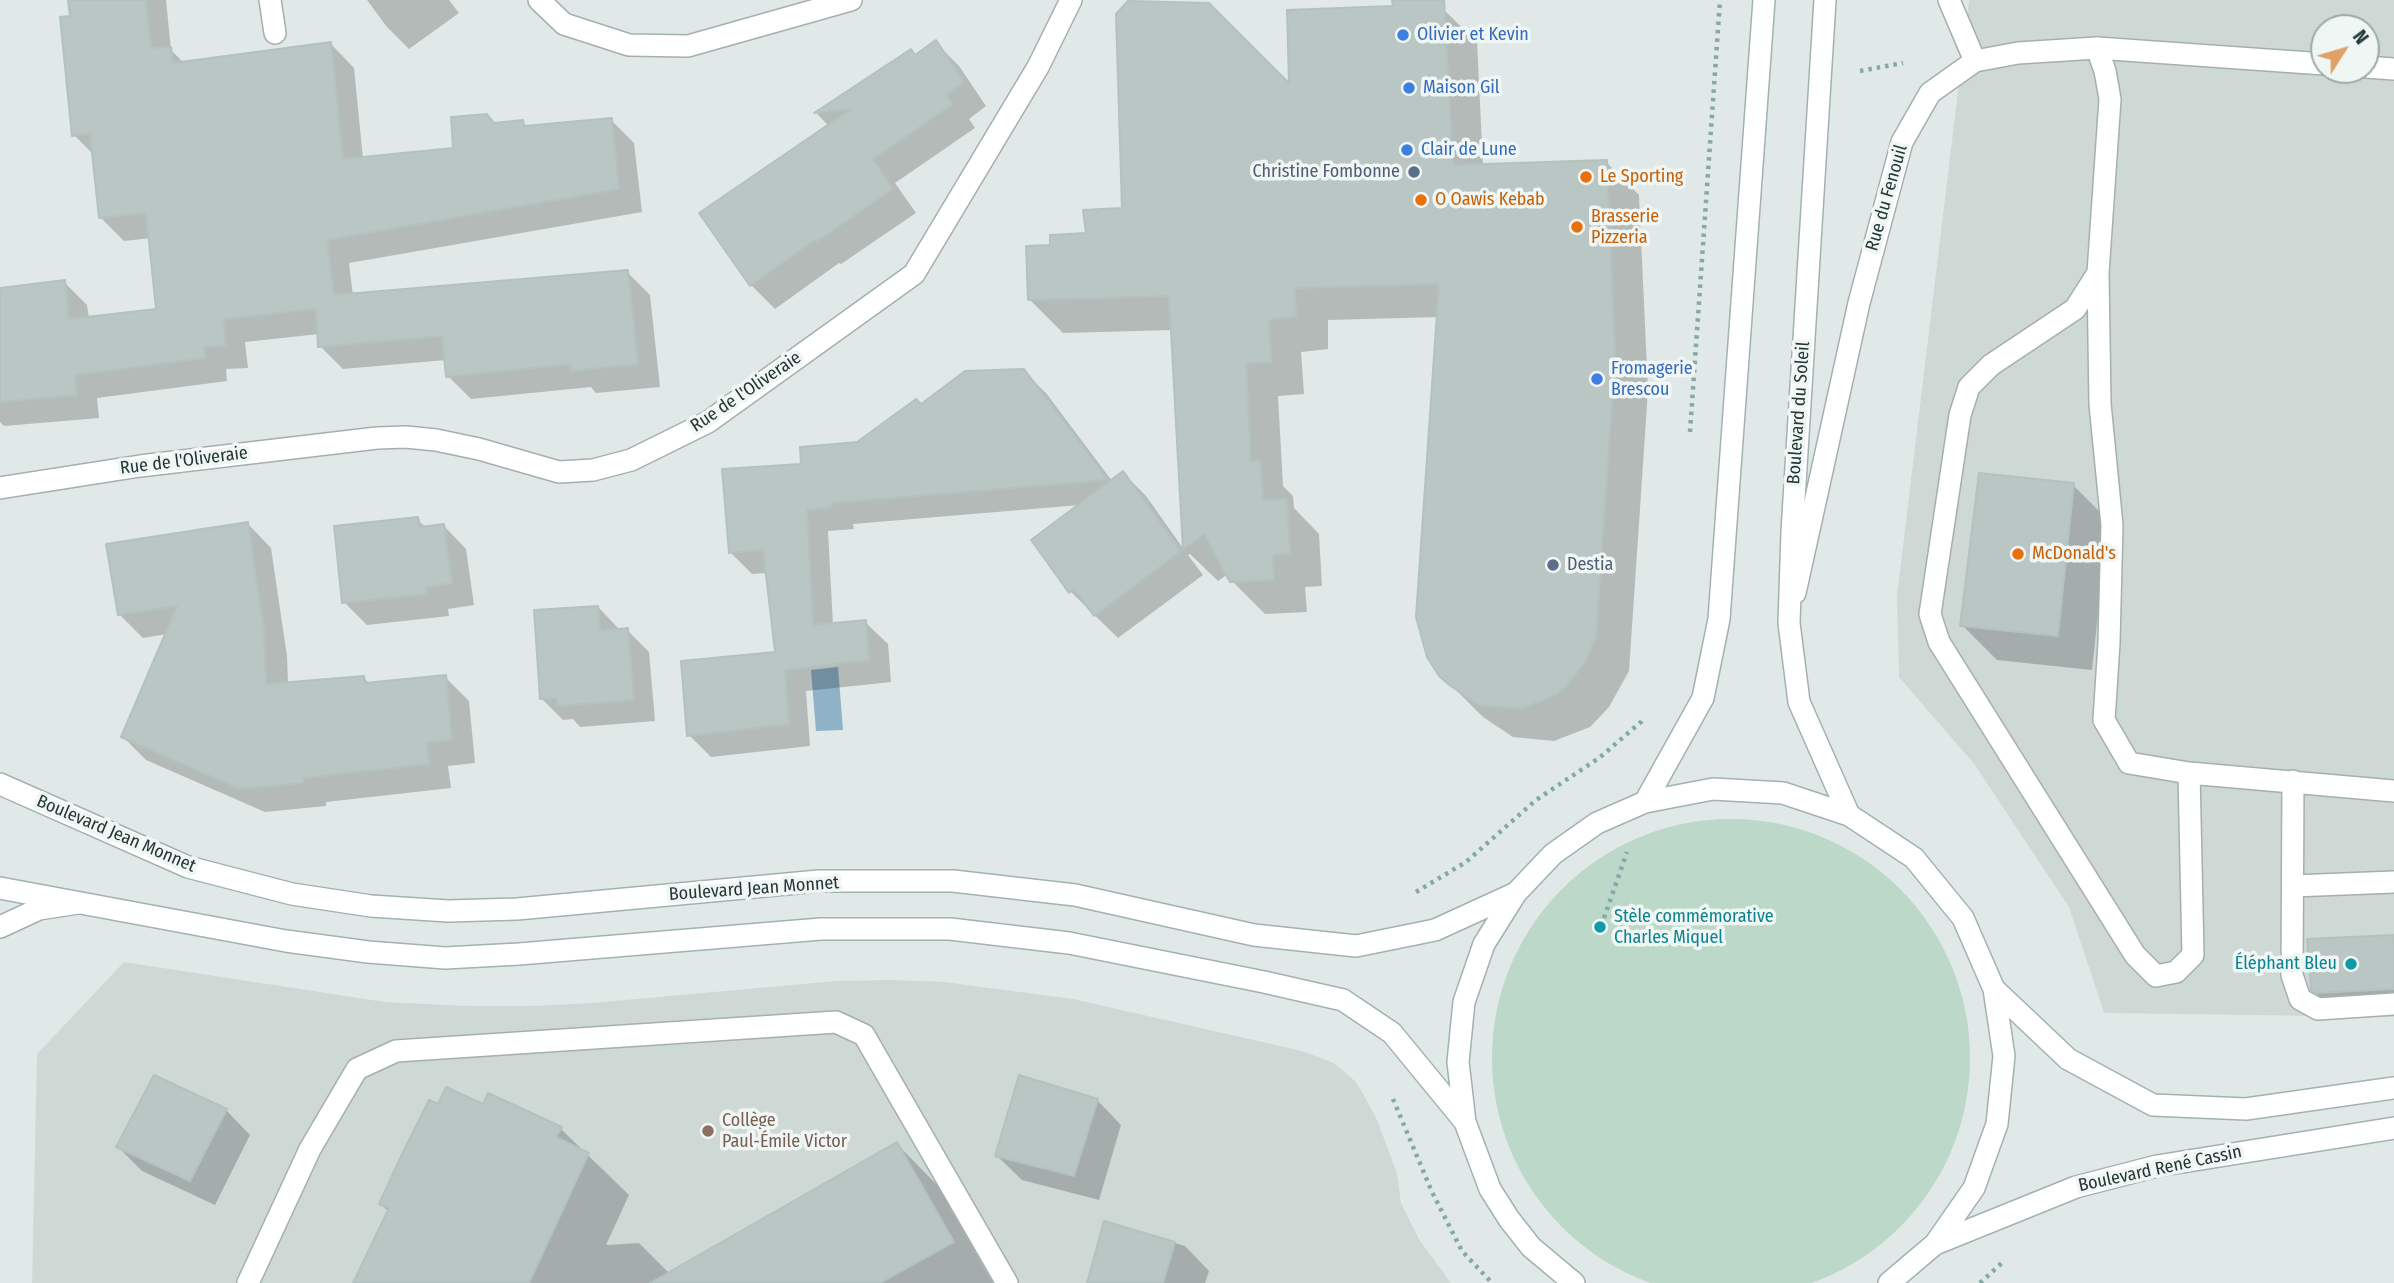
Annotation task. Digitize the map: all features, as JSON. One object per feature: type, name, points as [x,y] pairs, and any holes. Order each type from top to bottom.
[{"type":"street","points":[[270,0],[275,33]]},
{"type":"street","points":[[539,0],[564,24],[629,45],[688,46],[851,0]]},
{"type":"street","name":"Rue de l'Oliveraie","points":[[0,488],[140,466],[377,438],[436,440],[479,449],[559,472],[593,470],[631,460],[708,422],[914,274],[1038,67],[1071,0]]},
{"type":"street","points":[[1645,802],[1703,698],[1719,619],[1764,0]]},
{"type":"street","name":"Boulevard du Soleil","points":[[1825,0],[1792,532],[1789,623],[1799,702],[1849,815]]},
{"type":"street","points":[[1949,0],[1975,61]]},
{"type":"street","points":[[2097,48],[2110,99],[2098,273],[2100,404],[2112,525],[2104,720],[2129,763],[2189,773],[2394,791]]},
{"type":"street","name":"Rue du Fenouil","points":[[1789,623],[1859,303],[1902,142],[1930,93],[1975,61],[2018,53],[2097,48],[2310,63]]},
{"type":"street","points":[[2098,273],[2076,309],[1991,365],[1969,387],[1960,415],[1930,614],[1939,642],[2135,956],[2156,976],[2176,972],[2193,955],[2189,773]]},
{"type":"street","points":[[2293,781],[2292,975],[2300,999],[2318,1009],[2394,1004]]},
{"type":"street","name":"Boulevard Jean Monnet","points":[[0,784],[188,867],[292,894],[371,906],[422,910],[517,909],[819,881],[953,881],[1075,895],[1254,935],[1356,946],[1435,930],[1516,893]]},
{"type":"street","points":[[1574,1283],[1531,1247],[1490,1189],[1465,1122],[1458,1062],[1464,1002],[1484,944],[1516,893],[1553,854],[1597,823],[1645,802],[1713,789],[1783,793],[1849,815],[1914,858],[1963,918],[1994,989],[2004,1056],[1997,1124],[1974,1188],[1935,1244],[1889,1283]]},
{"type":"street","points":[[2293,886],[2394,882]]},
{"type":"street","points":[[0,888],[286,941],[368,952],[445,958],[821,929],[950,929],[1069,943],[1343,1000],[1392,1033],[1465,1122]]},
{"type":"street","points":[[0,927],[39,909],[80,903]]},
{"type":"street","points":[[1994,989],[2068,1059],[2153,1105],[2245,1110],[2394,1088]]},
{"type":"street","points":[[248,1283],[310,1149],[357,1069],[396,1051],[836,1022],[864,1035],[1007,1283]]},
{"type":"street","name":"Boulevard René Cassin","points":[[1935,1244],[2076,1187],[2130,1173],[2249,1150],[2394,1128]]},
{"type":"path","points":[[1689,444],[1720,0]]},
{"type":"path","points":[[1848,74],[1911,61]]},
{"type":"path","points":[[1412,895],[1466,862],[1536,800],[1599,758],[1641,722],[1647,712]]},
{"type":"path","points":[[1604,918],[1645,802]]},
{"type":"shaded area","points":[[1969,0],[2394,0],[2394,1017],[2104,1013],[2069,907],[1975,765],[1899,677],[1897,596]]},
{"type":"shaded area","name":"Collège Paul-Émile Victor","points":[[124,962],[385,1002],[467,1006],[592,1003],[836,981],[944,982],[1073,999],[1302,1051],[1334,1063],[1356,1082],[1377,1120],[1397,1173],[1401,1203],[1420,1241],[1451,1283],[32,1283],[37,1054]]},
{"type":"green space","points":[[1731,819],[1778,824],[1822,838],[1864,860],[1900,889],[1929,925],[1951,967],[1965,1011],[1970,1058],[1965,1105],[1951,1149],[1929,1191],[1900,1227],[1864,1256],[1822,1278],[1778,1292],[1731,1297],[1684,1292],[1640,1278],[1598,1256],[1562,1227],[1533,1191],[1511,1149],[1497,1105],[1492,1058],[1497,1011],[1511,967],[1533,925],[1562,889],[1598,860],[1640,838],[1684,824]]},
{"type":"water","points":[[838,667],[843,730],[816,731],[811,670]]},
{"type":"building","points":[[68,0],[146,0],[151,48],[171,47],[173,63],[331,42],[343,159],[453,148],[451,117],[487,114],[494,123],[523,120],[524,126],[612,118],[619,189],[327,240],[334,295],[628,270],[638,364],[571,371],[571,364],[446,377],[442,336],[318,347],[316,309],[223,319],[226,345],[204,347],[205,358],[75,375],[77,395],[0,402],[0,288],[65,280],[69,319],[156,309],[146,213],[99,218],[90,134],[72,136],[60,17],[70,16]]},
{"type":"building","points":[[1392,0],[1444,0],[1453,165],[1607,160],[1615,356],[1596,637],[1584,664],[1567,685],[1557,694],[1521,709],[1478,705],[1448,684],[1439,676],[1427,657],[1416,617],[1439,284],[1295,288],[1296,316],[1269,320],[1271,362],[1246,363],[1251,461],[1260,461],[1263,500],[1287,499],[1290,553],[1273,555],[1274,580],[1230,582],[1204,534],[1183,550],[1169,296],[1028,300],[1026,246],[1050,245],[1050,235],[1086,233],[1083,210],[1122,208],[1116,14],[1128,1],[1209,3],[1289,83],[1287,10],[1393,6]]},
{"type":"building","points":[[936,40],[964,82],[946,95],[953,104],[873,159],[893,189],[750,286],[699,213],[851,109],[814,113],[911,49],[915,55]]},
{"type":"building","points":[[1024,369],[1108,480],[832,503],[832,507],[807,510],[813,625],[866,620],[869,660],[785,670],[789,724],[687,736],[681,661],[775,652],[763,550],[729,553],[722,469],[801,464],[800,447],[857,442],[916,399],[921,404],[965,371]]},
{"type":"building","points":[[1123,471],[1181,551],[1094,616],[1074,589],[1069,593],[1031,540]]},
{"type":"building","name":"McDonald's","points":[[1979,473],[2074,483],[2058,636],[1960,626]]},
{"type":"building","points":[[418,517],[420,527],[444,524],[452,583],[426,587],[427,594],[342,603],[334,526]]},
{"type":"building","points":[[248,522],[264,631],[266,684],[364,676],[365,683],[446,675],[452,740],[426,743],[429,764],[303,778],[303,783],[240,789],[121,737],[177,606],[118,615],[106,544]]},
{"type":"building","points":[[598,606],[600,631],[628,628],[634,700],[557,706],[556,698],[540,699],[534,610]]},
{"type":"building","name":"Éléphant Bleu","points":[[2394,935],[2394,989],[2316,993],[2311,990],[2307,939]]},
{"type":"building","points":[[154,1075],[227,1109],[190,1181],[116,1147]]},
{"type":"building","points":[[1019,1075],[1098,1099],[1074,1176],[995,1156]]},
{"type":"building","points":[[446,1087],[483,1104],[488,1093],[562,1127],[556,1137],[589,1153],[529,1283],[353,1283],[389,1208],[379,1204],[403,1152],[429,1100],[438,1104]]},
{"type":"building","points":[[897,1142],[954,1242],[880,1283],[650,1283]]},
{"type":"building","points":[[1104,1221],[1175,1242],[1163,1283],[1087,1283]]},
{"type":"place","name":"Olivier et Kevin","points":[[1403,35]]},
{"type":"place","name":"Maison Gil","points":[[1409,88]]},
{"type":"place","name":"Clair de Lune","points":[[1407,150]]},
{"type":"place","name":"Christine Fombonne","points":[[1414,172]]},
{"type":"place","name":"Le Sporting","points":[[1586,177]]},
{"type":"place","name":"O Oawis Kebab","points":[[1421,200]]},
{"type":"place","name":"Brasserie Pizzeria","points":[[1577,227]]},
{"type":"place","name":"Fromagerie Brescou","points":[[1597,379]]},
{"type":"place","name":"McDonald's","points":[[2018,554]]},
{"type":"place","name":"Destia","points":[[1553,565]]},
{"type":"place","name":"Stèle commémorative Charles Miquel","points":[[1600,927]]},
{"type":"place","name":"Éléphant Bleu","points":[[2351,964]]},
{"type":"place","name":"Collège Paul-Émile Victor","points":[[708,1131]]}]
